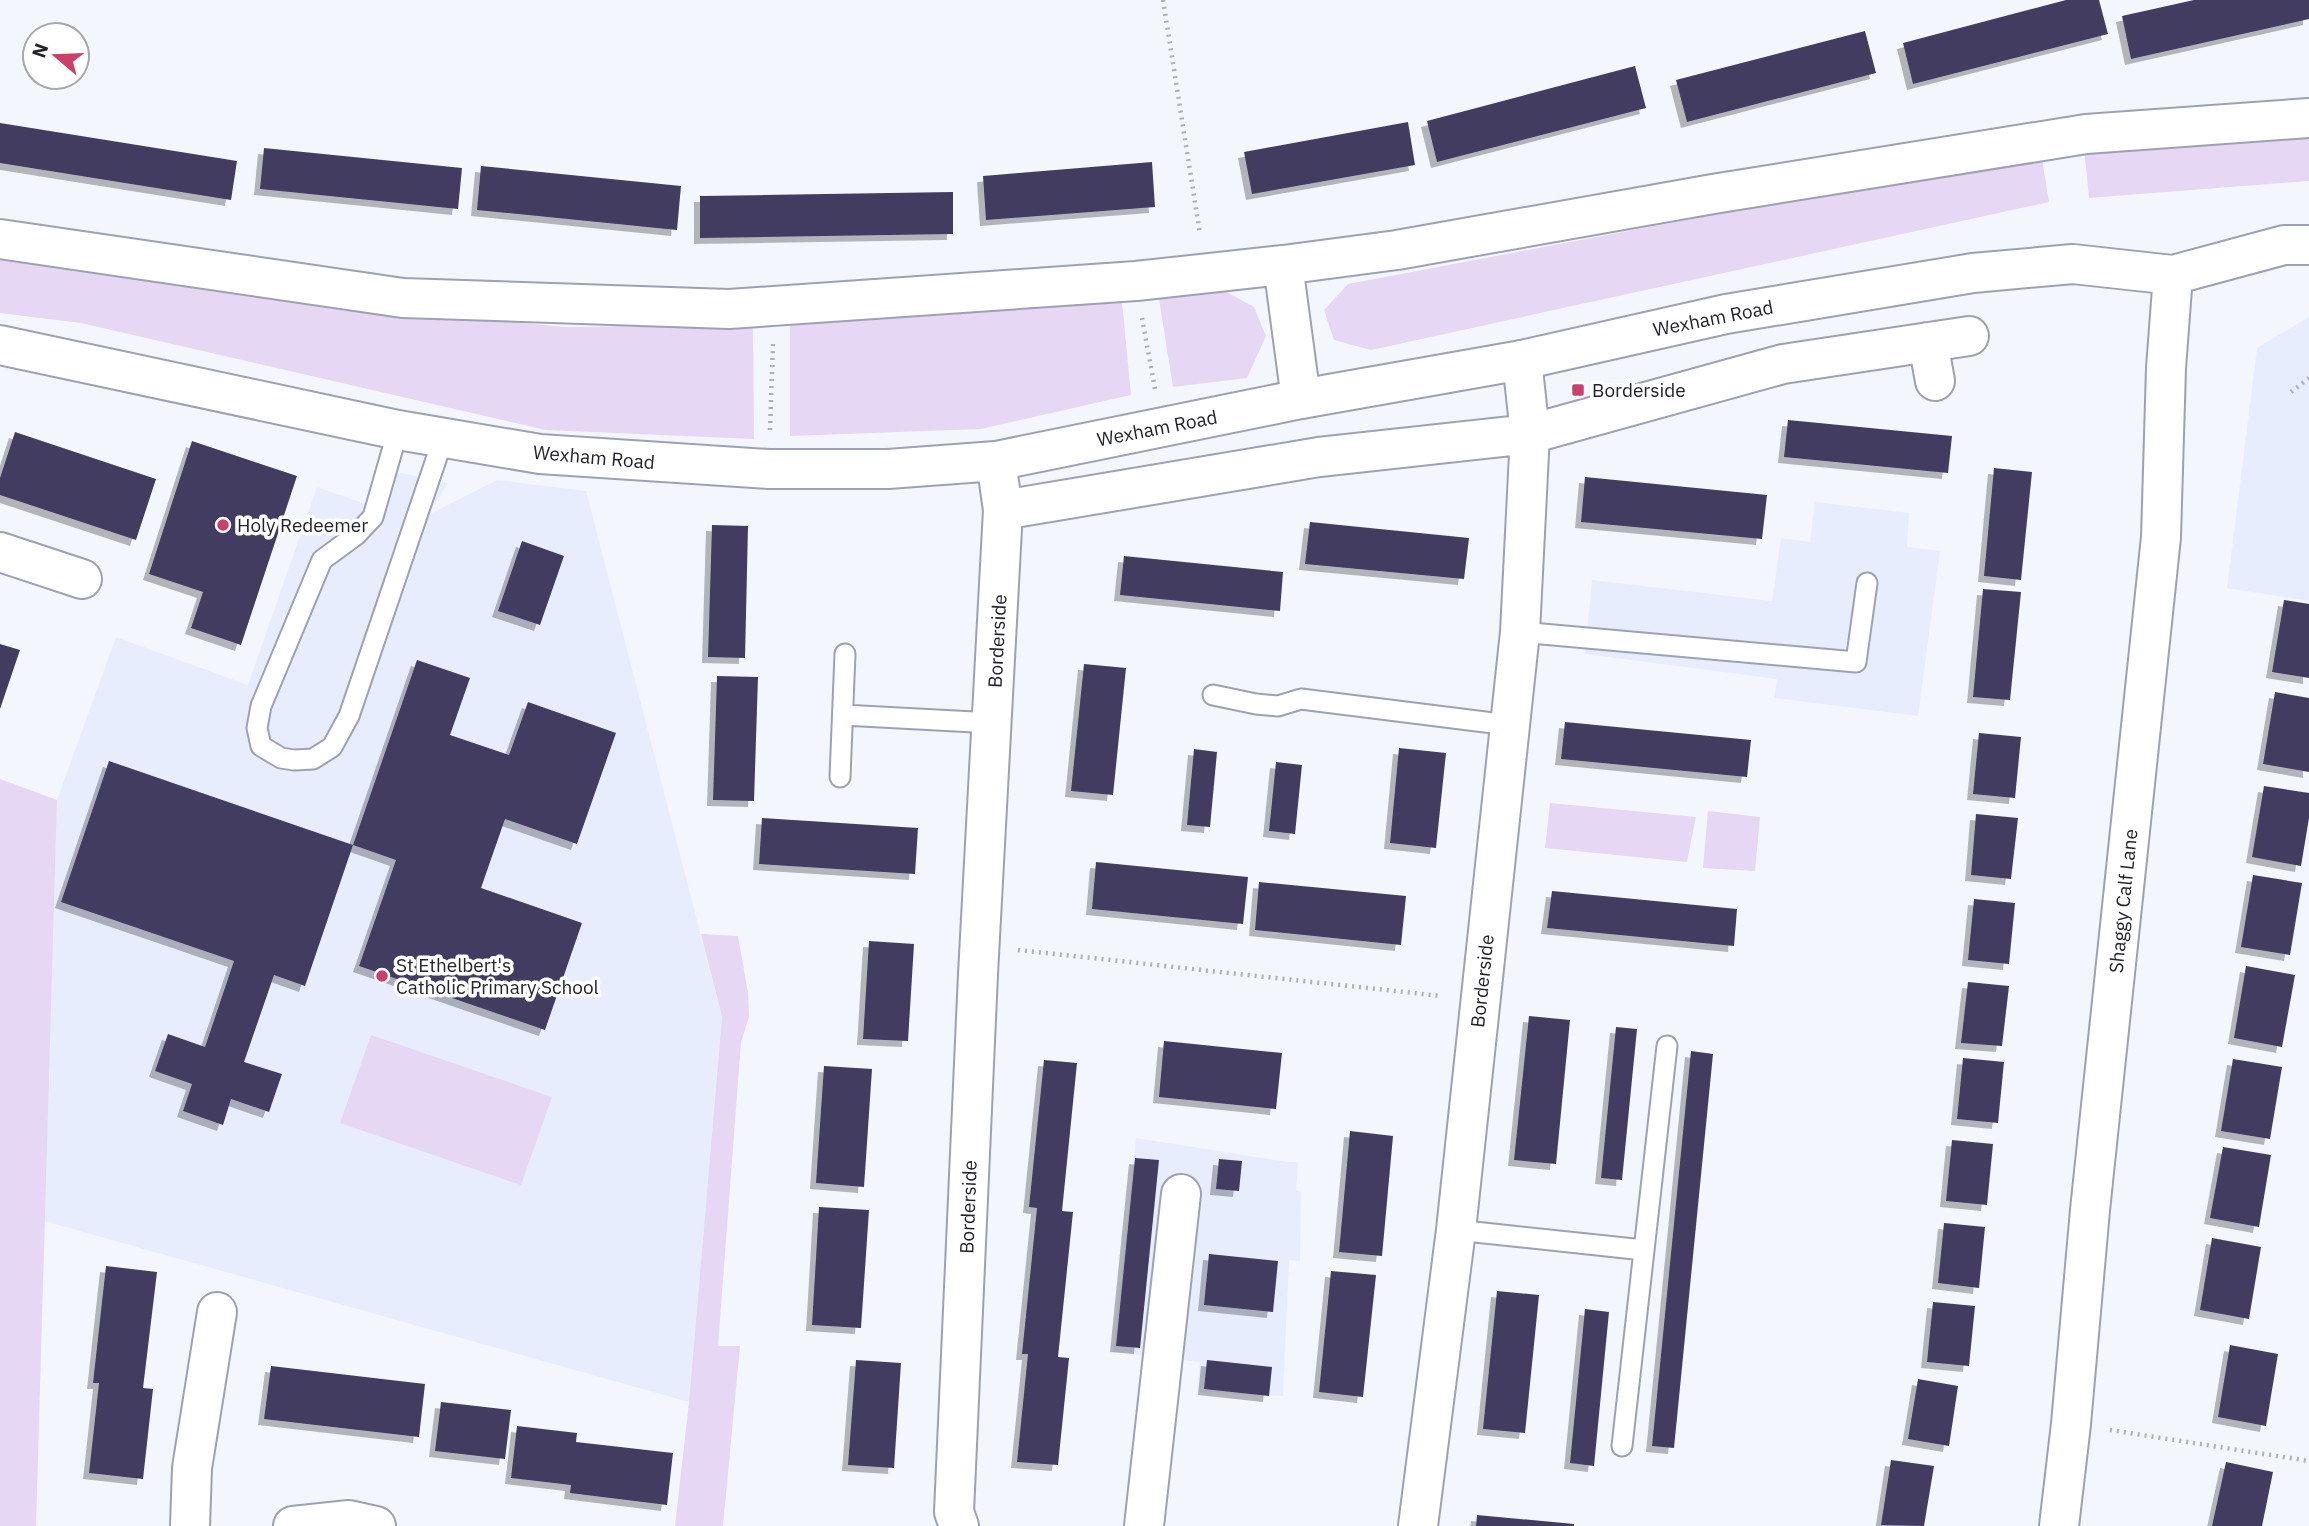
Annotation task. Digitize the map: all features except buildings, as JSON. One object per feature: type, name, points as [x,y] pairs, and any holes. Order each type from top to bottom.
[{"type":"street","points":[[0,239],[403,298],[729,309],[1136,281],[1283,265],[1396,250],[1726,192],[2086,134],[2309,118]]},
{"type":"street","name":"Wexham Road","points":[[0,345],[398,430],[540,454],[769,469],[888,469],[996,461],[1301,399],[1521,360],[1726,314],[1973,273],[2073,264],[2173,275],[2284,245],[2309,245]]},
{"type":"street","points":[[1283,265],[1301,399]]},
{"type":"street","name":"Shaggy Calf Lane","points":[[2059,1526],[2161,537],[2166,368],[2173,275]]},
{"type":"street","points":[[1003,510],[1320,457],[1530,434],[1783,363],[1969,336]]},
{"type":"street","points":[[1928,342],[1935,381]]},
{"type":"street","name":"Borderside","points":[[1418,1526],[1455,1230],[1520,632],[1530,434],[1521,360]]},
{"type":"street","name":"Borderside","points":[[960,1526],[954,1511],[1003,510],[996,461]]},
{"type":"street","points":[[0,552],[82,579]]},
{"type":"street","points":[[1144,1526],[1181,1194]]},
{"type":"street","points":[[190,1526],[192,1468],[217,1312]]},
{"type":"street","points":[[293,1526],[349,1520],[376,1526]]},
{"type":"lane","points":[[398,430],[373,517],[356,535],[322,560],[261,706],[257,728],[261,746],[281,758],[294,761],[313,759],[332,747],[349,716],[443,439]]},
{"type":"lane","points":[[1520,632],[1856,662],[1867,583]]},
{"type":"lane","points":[[840,777],[845,654]]},
{"type":"lane","points":[[1213,695],[1278,706],[1301,699],[1509,725]]},
{"type":"lane","points":[[843,715],[993,723]]},
{"type":"lane","points":[[1622,1446],[1667,1046]]},
{"type":"lane","points":[[1455,1230],[1644,1250]]},
{"type":"path","points":[[1163,0],[1206,273]]},
{"type":"path","points":[[1136,281],[1162,428]]},
{"type":"path","points":[[769,469],[775,306]]},
{"type":"path","points":[[2291,392],[2309,378]]},
{"type":"path","points":[[980,946],[1480,1000]]},
{"type":"path","points":[[2071,1424],[2309,1461]]},
{"type":"shaded area","points":[[2309,131],[2309,181],[2089,198],[2084,147]]},
{"type":"shaded area","points":[[2041,153],[2049,202],[1371,350],[1334,340],[1324,310],[1348,284]]},
{"type":"shaded area","points":[[0,252],[289,302],[566,327],[753,325],[754,439],[546,430],[81,323],[0,313]]},
{"type":"shaded area","points":[[1221,289],[1254,307],[1266,336],[1247,378],[1173,387],[1159,299]]},
{"type":"shaded area","points":[[1122,302],[1131,395],[981,429],[790,436],[790,324]]},
{"type":"shaded area","points":[[2309,317],[2309,601],[2227,588],[2257,348]]},
{"type":"shaded area","name":"St Ethelbert's Catholic Primary School","points":[[386,470],[448,483],[428,515],[497,480],[586,491],[722,1017],[689,1402],[44,1221],[57,800],[116,637],[248,685],[317,487],[374,507],[386,505],[392,484]]},
{"type":"shaded area","points":[[1815,502],[1909,513],[1907,547],[1940,551],[1918,716],[1774,698],[1777,679],[1585,654],[1592,580],[1772,601],[1781,538],[1810,542]]},
{"type":"shaded area","points":[[0,779],[57,800],[36,1526],[0,1526]]},
{"type":"shaded area","points":[[1550,803],[1696,817],[1687,862],[1545,848]]},
{"type":"shaded area","points":[[1708,811],[1760,817],[1755,871],[1703,868]]},
{"type":"shaded area","points":[[701,934],[738,936],[748,993],[749,1017],[741,1042],[718,1346],[740,1346],[723,1526],[675,1526],[689,1402],[722,1017]]},
{"type":"shaded area","points":[[371,1035],[552,1097],[521,1185],[340,1123]]},
{"type":"shaded area","points":[[1136,1138],[1298,1162],[1296,1190],[1301,1192],[1300,1261],[1289,1260],[1283,1396],[1197,1392],[1200,1362],[1113,1352]]},
{"type":"place","name":"Borderside","points":[[1578,390]]},
{"type":"place","name":"Holy Redeemer","points":[[223,525]]},
{"type":"place","name":"St Ethelbert's Catholic Primary School","points":[[382,976]]}]
